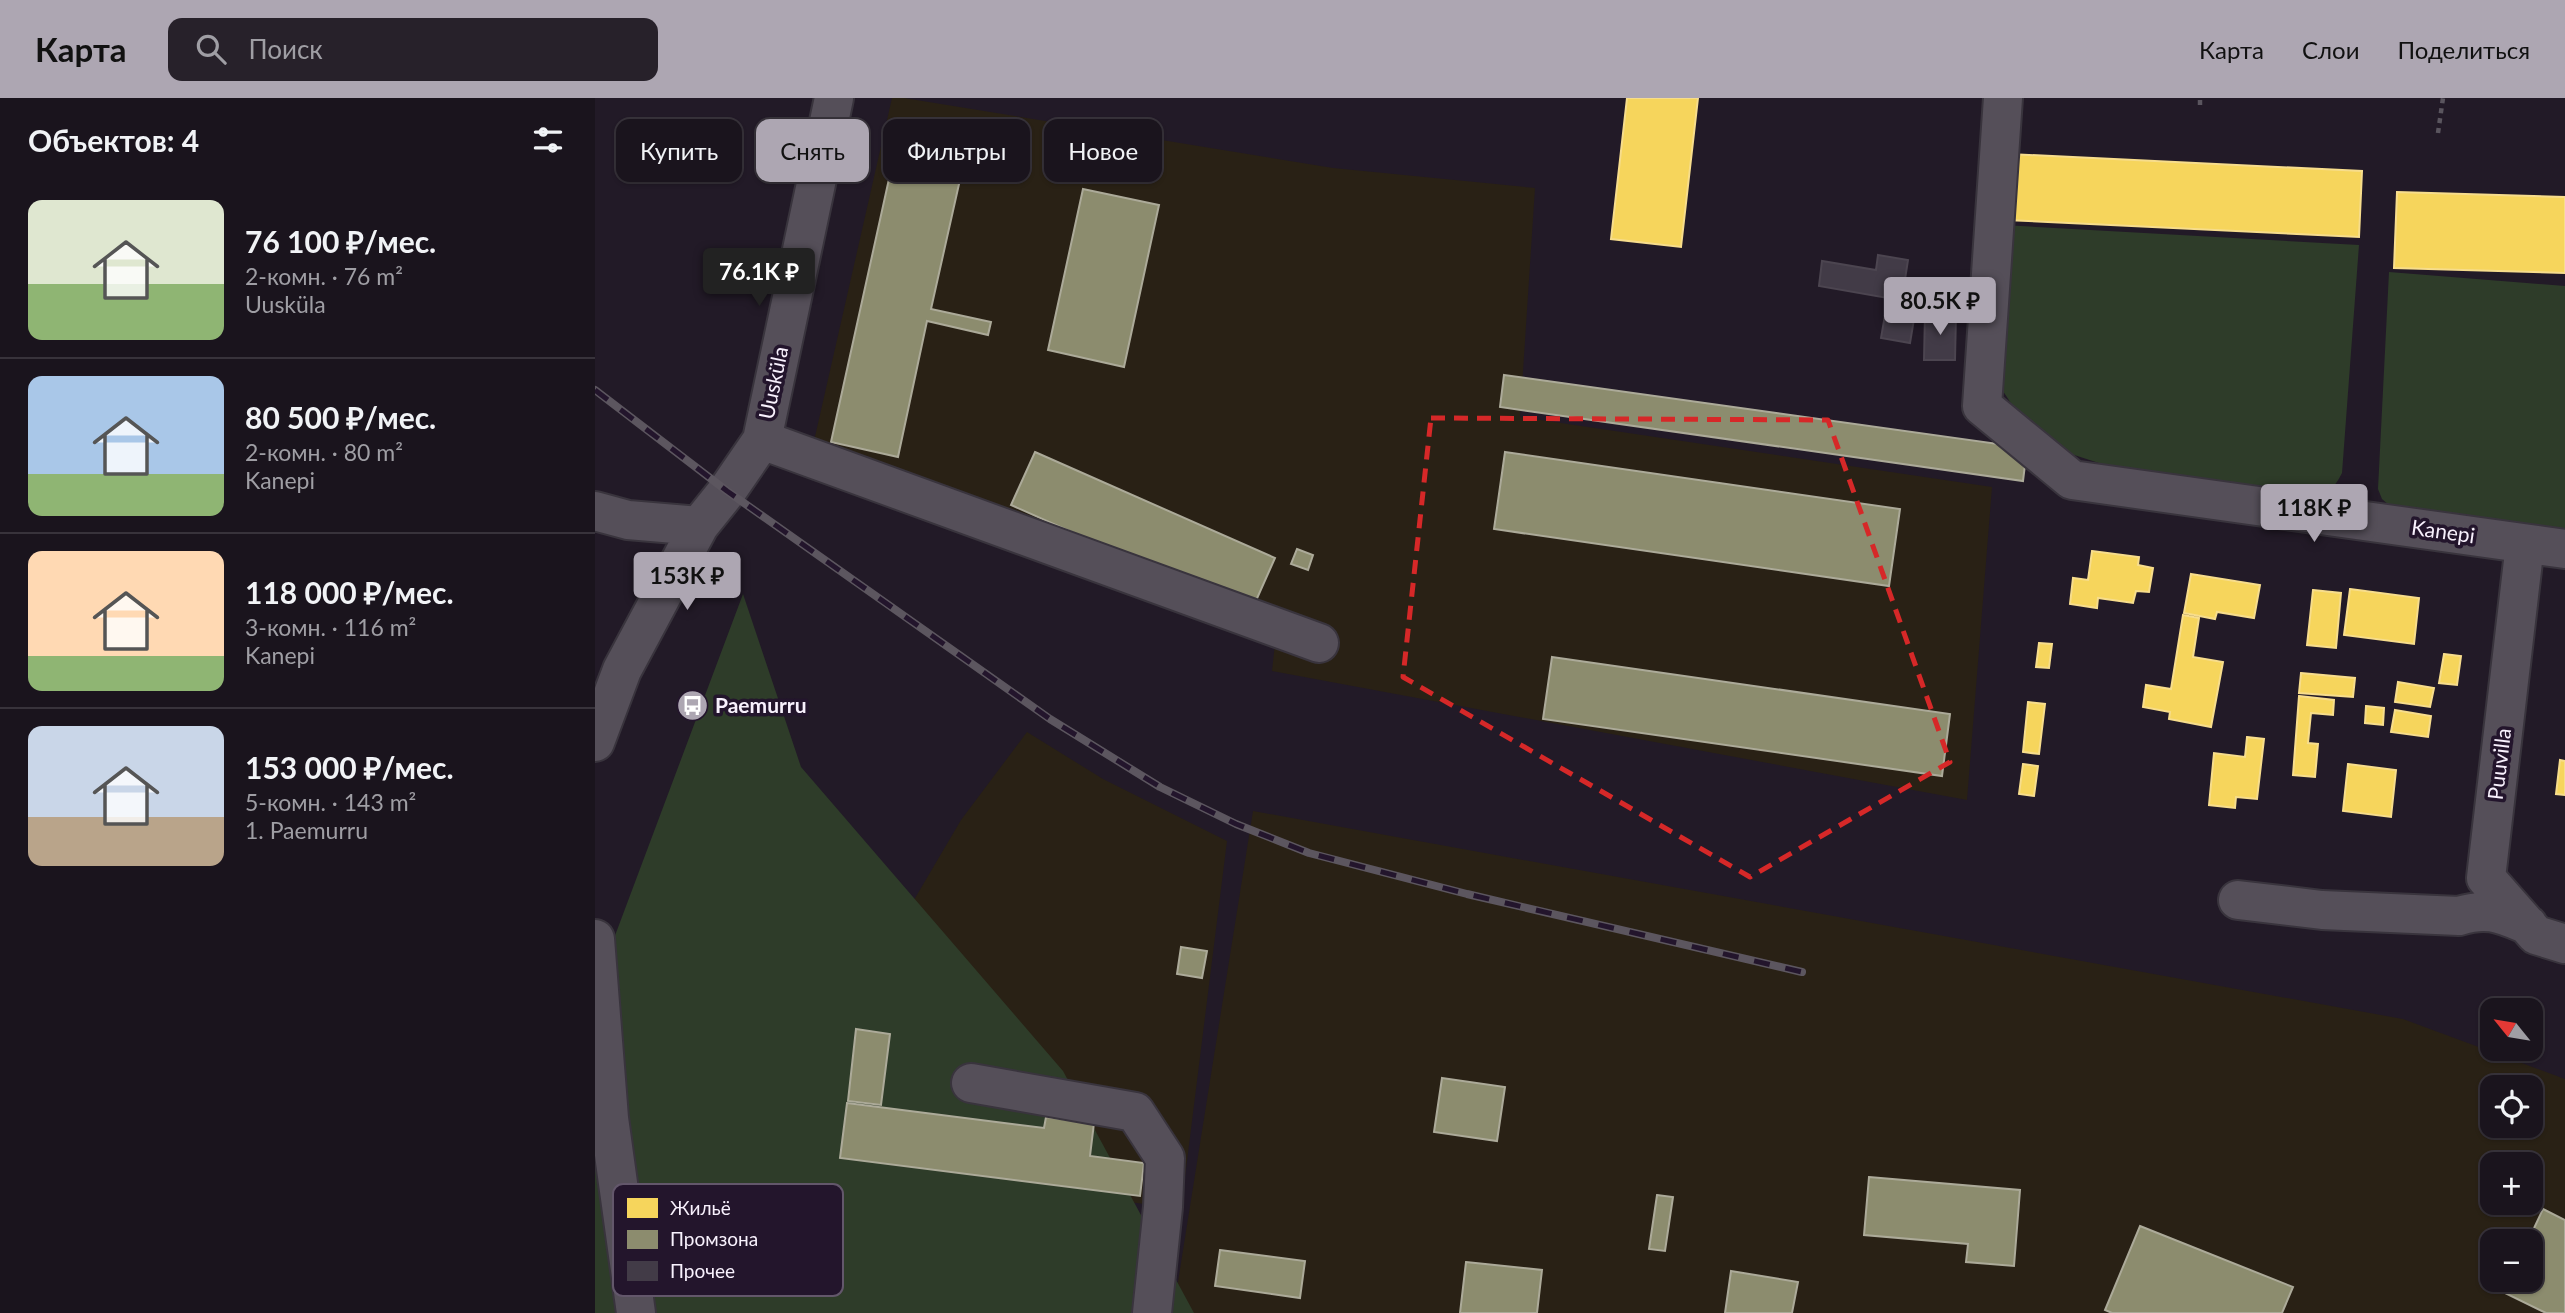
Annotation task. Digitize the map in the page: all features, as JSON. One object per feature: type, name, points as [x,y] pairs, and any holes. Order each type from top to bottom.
[{"type":"street","name":"Uusküla","points":[[595,742],[622,670],[699,526],[762,440],[834,98]]},
{"type":"street","name":"Kanepi","points":[[2003,98],[1982,405],[2072,480],[2565,550]]},
{"type":"street","points":[[762,440],[1319,643]]},
{"type":"street","points":[[595,511],[628,520],[699,526]]},
{"type":"street","name":"Puuvilla","points":[[2525,544],[2486,878],[2536,935],[2565,944]]},
{"type":"street","points":[[2238,900],[2322,910],[2459,916],[2478,910],[2498,913],[2528,925]]},
{"type":"street","points":[[595,939],[602,1118],[613,1184]]},
{"type":"street","points":[[971,1083],[1135,1112],[1164,1158],[1163,1207],[1152,1313]]},
{"type":"path","points":[[2200,98],[2200,105]]},
{"type":"path","points":[[2438,133],[2444,98]]},
{"type":"highlighted area","points":[[1431,418],[1828,420],[1950,762],[1750,877],[1403,677]]},
{"type":"shaded area","points":[[892,98],[904,98],[1044,121],[1044,182],[1162,182],[1162,140],[1333,168],[1535,188],[1520,417],[1992,487],[1967,800],[1272,671],[1279,607],[1243,597],[814,441],[883,138],[883,182],[1030,182],[1030,119],[887,119]]},
{"type":"shaded area","points":[[1027,732],[1103,779],[1227,841],[1181,1209],[830,1161],[861,990],[961,820]]},
{"type":"shaded area","points":[[1253,811],[2403,1019],[2480,1048],[2480,1061],[2516,1061],[2565,1079],[2565,1313],[1173,1313]]},
{"type":"green space","points":[[2003,225],[2359,245],[2342,473],[2336,483],[2322,493],[2311,495],[2102,464],[2068,453],[2018,414],[2001,388]]},
{"type":"green space","points":[[2389,272],[2565,286],[2565,533],[2389,505],[2382,499],[2378,489]]},
{"type":"green space","points":[[743,594],[801,767],[1063,1071],[1194,1313],[595,1313],[595,989]]},
{"type":"building: Жильё","points":[[1627,98],[1698,98],[1681,247],[1611,239]]},
{"type":"building: Жильё","points":[[2009,154],[2362,171],[2359,237],[2006,220]]},
{"type":"building: Жильё","points":[[2397,192],[2565,197],[2565,273],[2394,268]]},
{"type":"building: Жильё","points":[[2092,551],[2139,557],[2138,565],[2153,568],[2149,592],[2136,591],[2133,603],[2098,598],[2097,608],[2070,604],[2073,578],[2088,580]]},
{"type":"building: Жильё","points":[[2191,574],[2260,585],[2254,618],[2217,612],[2215,619],[2184,613]]},
{"type":"building: Жильё","points":[[2350,589],[2419,598],[2414,644],[2344,635]]},
{"type":"building: Жильё","points":[[2313,590],[2341,593],[2336,648],[2307,645]]},
{"type":"building: Жильё","points":[[2183,615],[2199,618],[2193,657],[2223,662],[2211,727],[2169,719],[2170,712],[2143,707],[2146,685],[2171,689]]},
{"type":"building: Жильё","points":[[2039,643],[2052,644],[2049,668],[2036,667]]},
{"type":"building: Жильё","points":[[2444,654],[2461,656],[2457,685],[2439,683]]},
{"type":"building: Жильё","points":[[2301,673],[2355,678],[2353,697],[2299,693]]},
{"type":"building: Жильё","points":[[2398,682],[2434,688],[2430,707],[2395,702]]},
{"type":"building: Жильё","points":[[2299,696],[2334,700],[2333,715],[2311,713],[2308,743],[2318,744],[2315,777],[2293,775]]},
{"type":"building: Жильё","points":[[2028,702],[2045,704],[2039,754],[2023,752]]},
{"type":"building: Жильё","points":[[2366,706],[2384,708],[2383,725],[2365,723]]},
{"type":"building: Жильё","points":[[2395,710],[2431,716],[2428,737],[2391,732]]},
{"type":"building: Жильё","points":[[2247,737],[2264,739],[2257,799],[2236,797],[2235,808],[2209,805],[2214,753],[2245,757]]},
{"type":"building: Жильё","points":[[2560,760],[2565,761],[2565,795],[2556,794]]},
{"type":"building: Жильё","points":[[2023,764],[2038,766],[2034,796],[2019,794]]},
{"type":"building: Жильё","points":[[2348,764],[2396,770],[2391,817],[2343,811]]},
{"type":"building: Промзона","points":[[888,182],[959,182],[931,309],[991,322],[988,335],[927,321],[898,457],[831,442]]},
{"type":"building: Промзона","points":[[1083,189],[1159,205],[1124,367],[1048,350]]},
{"type":"building: Промзона","points":[[1504,375],[2027,448],[2023,481],[1500,407]]},
{"type":"building: Промзона","points":[[1035,452],[1275,558],[1251,612],[1011,505]]},
{"type":"building: Промзона","points":[[1505,452],[1900,509],[1889,586],[1494,529]]},
{"type":"building: Промзона","points":[[1297,549],[1313,555],[1308,570],[1291,564]]},
{"type":"building: Промзона","points":[[1552,657],[1950,714],[1942,776],[1543,719]]},
{"type":"building: Промзона","points":[[1181,947],[1207,951],[1202,978],[1177,974]]},
{"type":"building: Промзона","points":[[856,1029],[890,1034],[881,1105],[848,1101]]},
{"type":"building: Промзона","points":[[1442,1078],[1505,1087],[1497,1141],[1434,1132]]},
{"type":"building: Промзона","points":[[847,1103],[1044,1128],[1046,1117],[1094,1123],[1090,1156],[1144,1163],[1140,1196],[840,1158]]},
{"type":"building: Промзона","points":[[1869,1177],[2020,1190],[2014,1266],[1966,1262],[1968,1244],[1864,1235]]},
{"type":"building: Промзона","points":[[1657,1195],[1673,1197],[1665,1251],[1649,1249]]},
{"type":"building: Промзона","points":[[2543,1209],[2565,1220],[2565,1313],[2546,1313],[2503,1292],[2543,1292],[2543,1229],[2534,1229],[2540,1215],[2543,1215]]},
{"type":"building: Промзона","points":[[2140,1226],[2293,1287],[2282,1313],[2112,1313],[2105,1310]]},
{"type":"building: Промзона","points":[[1220,1250],[1305,1261],[1300,1298],[1215,1286]]},
{"type":"building: Промзона","points":[[1466,1262],[1542,1270],[1537,1313],[1460,1313]]},
{"type":"building: Промзона","points":[[1731,1271],[1798,1282],[1792,1313],[1725,1313]]},
{"type":"building: Прочее","points":[[1878,255],[1908,260],[1901,305],[1916,307],[1910,343],[1881,338],[1888,298],[1819,286],[1822,261],[1876,270]]},
{"type":"building: Прочее","points":[[1925,313],[1956,314],[1955,360],[1924,360]]},
{"type":"railway","points":[[595,390],[727,491],[1050,719],[1160,787],[1236,824],[1309,853],[1467,894],[1802,972]]},
{"type":"place","name":"Paemurru","points":[[692,706]]}]
